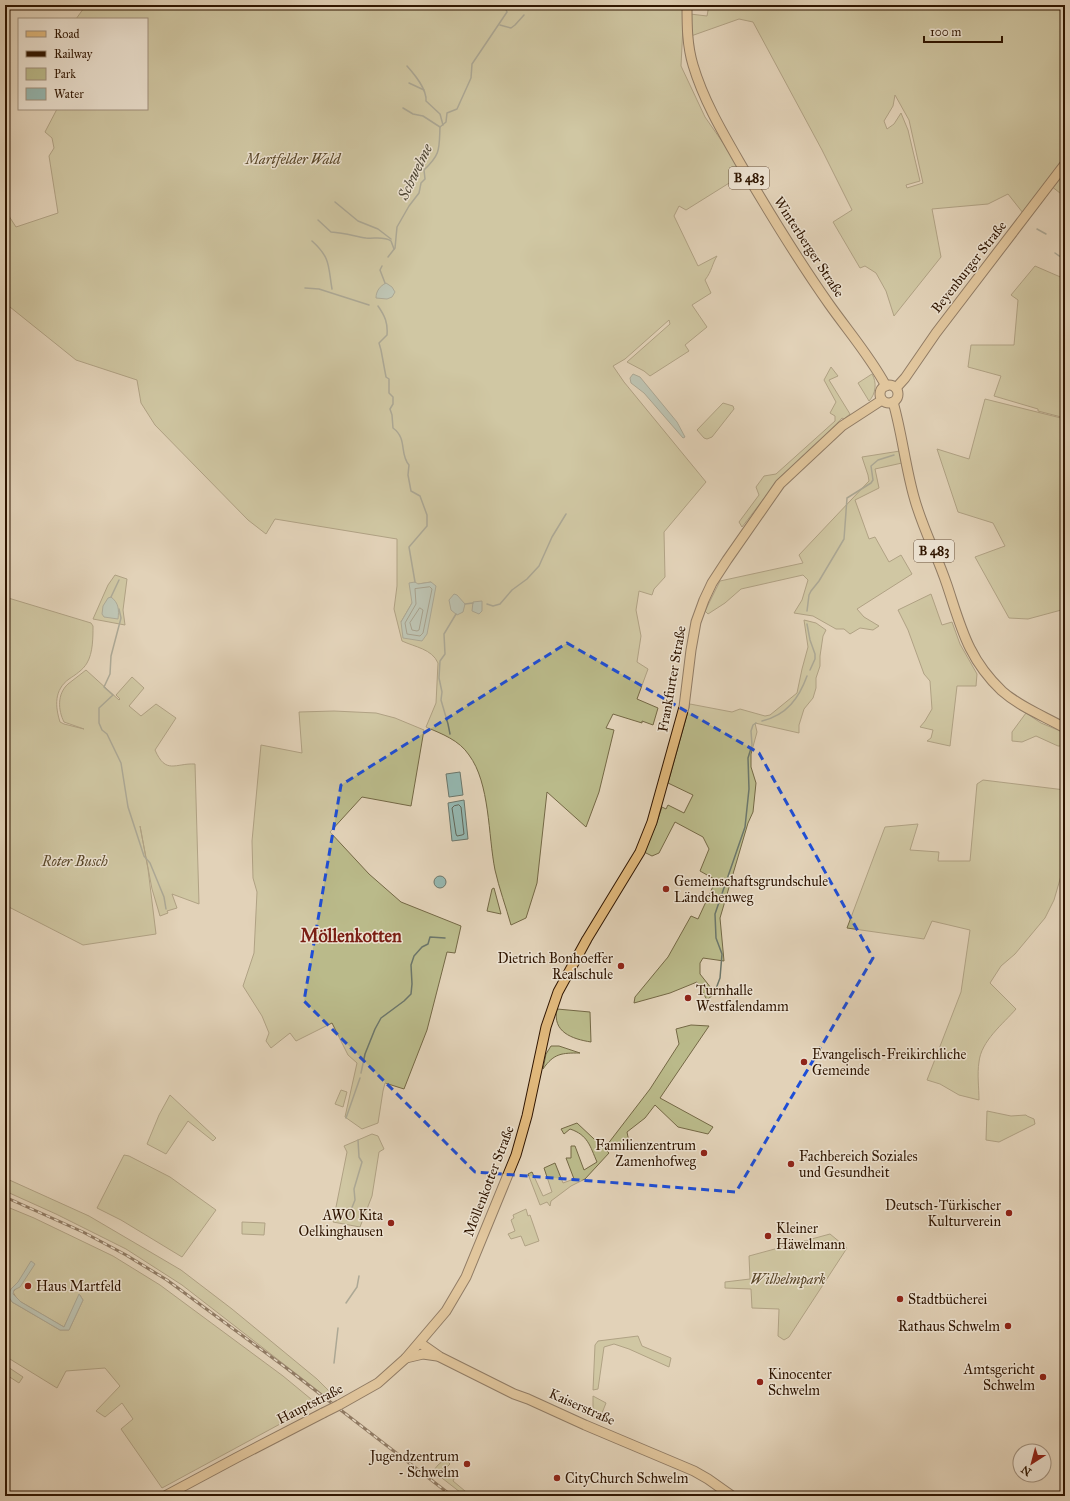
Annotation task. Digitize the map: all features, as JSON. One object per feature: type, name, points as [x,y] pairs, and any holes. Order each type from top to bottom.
[{"type":"main road","name":"Winterberger Straße","points":[[687,5],[688,35],[693,64],[700,86],[714,116],[766,207],[806,272],[866,353],[886,386]]},
{"type":"main road","name":"Beyenburger Straße","points":[[896,388],[1065,164]]},
{"type":"main road","points":[[893,402],[887,403],[882,400],[880,392],[886,386],[892,385],[896,388]]},
{"type":"main road","name":"B 483","points":[[896,388],[898,396],[893,402],[900,427],[907,467],[917,507],[947,584],[962,633],[973,655],[985,672],[1006,694],[1065,728]]},
{"type":"main road","name":"Frankfurter Straße","points":[[545,1030],[552,1006],[565,977],[586,939],[633,864],[647,837],[684,707],[693,632],[708,591],[726,560],[780,484],[842,426],[882,400]]},
{"type":"main road","name":"Möllenkotter Straße","points":[[446,1310],[456,1296],[472,1262],[516,1155],[527,1116],[545,1030]]},
{"type":"main road","name":"Hauptstraße","points":[[166,1496],[378,1383],[406,1358],[420,1343],[446,1310]]},
{"type":"main road","name":"Kaiserstraße","points":[[420,1343],[440,1357],[514,1394],[694,1471],[732,1496]]},
{"type":"main road","points":[[406,1358],[423,1354],[440,1357]]},
{"type":"highlighted area","points":[[567,643],[759,753],[873,958],[736,1192],[475,1172],[304,1001],[341,785]]},
{"type":"green space","name":"Martfelder Wald","points":[[86,5],[684,5],[681,66],[705,117],[728,150],[742,175],[686,210],[679,206],[674,216],[698,266],[717,256],[705,280],[711,293],[692,305],[707,327],[685,345],[689,351],[650,376],[627,362],[670,324],[669,320],[625,359],[613,366],[624,382],[706,482],[664,532],[665,577],[654,589],[652,595],[639,591],[636,610],[641,636],[637,662],[648,669],[637,699],[658,708],[653,725],[613,714],[606,728],[614,730],[599,792],[586,827],[547,792],[537,883],[526,918],[511,925],[498,884],[485,794],[476,767],[465,750],[455,741],[426,727],[436,703],[438,663],[432,654],[402,641],[394,609],[397,586],[397,539],[275,519],[266,534],[248,520],[155,425],[141,403],[137,380],[76,360],[5,303],[5,210],[16,227],[58,213],[49,156],[54,148],[52,138],[45,132],[56,110],[148,110],[148,18],[77,18]],"holes":[[[431,582],[401,622],[412,603],[418,584]]]},
{"type":"green space","points":[[709,5],[1065,5],[1065,197],[1046,182],[1023,213],[1008,194],[988,204],[932,209],[941,257],[894,316],[886,291],[876,273],[865,266],[860,268],[833,222],[852,210],[822,150],[753,22],[739,19],[691,36],[690,14],[707,16]],"holes":[[[895,95],[909,120],[923,183],[907,188],[906,185],[920,181],[908,130],[901,113],[894,124],[887,129],[884,121],[893,106]]]},
{"type":"green space","points":[[1035,266],[1065,279],[1065,418],[1038,411],[1038,409],[994,396],[1001,376],[968,367],[971,345],[1014,345],[1018,300],[1011,295]]},
{"type":"green space","points":[[831,367],[838,376],[829,380],[850,414],[844,419],[842,418],[779,479],[742,527],[739,522],[759,495],[756,487],[764,476],[776,474],[835,421],[835,416],[830,413],[836,402],[824,380]]},
{"type":"green space","points":[[872,374],[875,381],[875,388],[869,401],[858,383]]},
{"type":"green space","points":[[985,399],[1065,419],[1065,609],[1028,619],[1009,618],[975,557],[1005,546],[993,523],[958,512],[937,449],[969,459]]},
{"type":"green space","points":[[723,403],[733,406],[734,409],[712,437],[707,439],[704,438],[697,430]]},
{"type":"green space","points":[[900,451],[902,463],[875,469],[879,488],[855,500],[869,539],[875,537],[889,562],[901,555],[912,574],[857,609],[864,617],[879,626],[873,630],[860,628],[850,634],[844,629],[836,629],[813,616],[794,613],[802,600],[808,580],[803,575],[741,589],[725,603],[708,614],[705,611],[720,581],[803,563],[799,555],[869,481],[862,457]]},
{"type":"green space","points":[[115,575],[127,579],[123,610],[125,625],[93,619],[108,585]]},
{"type":"green space","points":[[931,594],[942,625],[952,622],[960,644],[977,674],[976,686],[957,686],[950,746],[927,741],[931,738],[933,730],[920,727],[932,709],[930,681],[924,674],[908,630],[898,610]]},
{"type":"green space","name":"Roter Busch","points":[[5,597],[91,623],[93,626],[92,650],[87,663],[81,670],[64,683],[58,693],[57,710],[60,722],[84,729],[64,722],[60,707],[60,697],[64,688],[86,670],[119,700],[120,699],[116,695],[132,677],[144,688],[129,706],[141,716],[156,704],[176,718],[155,750],[163,763],[167,765],[195,764],[199,904],[172,894],[177,908],[167,911],[168,913],[160,916],[152,889],[140,826],[148,869],[156,934],[83,945],[5,905]]},
{"type":"green space","points":[[804,620],[816,623],[826,630],[823,636],[820,666],[816,678],[816,688],[813,698],[804,709],[799,725],[799,733],[755,723],[757,732],[751,754],[751,767],[756,783],[753,812],[748,823],[720,918],[724,961],[703,958],[700,963],[700,974],[715,993],[707,1000],[697,982],[670,993],[634,1003],[635,997],[668,957],[691,916],[698,919],[716,880],[700,871],[709,849],[703,837],[675,822],[659,853],[652,856],[644,852],[662,807],[666,809],[668,805],[684,813],[693,795],[668,783],[690,704],[732,712],[740,709],[765,716],[770,715],[797,693],[808,647]]},
{"type":"green space","points":[[334,711],[376,713],[395,718],[424,730],[411,806],[362,797],[330,832],[369,874],[401,902],[461,926],[455,953],[447,952],[427,1030],[404,1089],[385,1083],[378,1123],[362,1129],[345,1117],[357,1063],[348,1055],[332,1023],[296,1041],[290,1033],[271,1048],[266,1041],[269,1033],[262,1016],[243,986],[254,953],[257,892],[253,878],[252,841],[261,745],[302,753],[299,712]]},
{"type":"green space","points":[[1026,713],[1041,723],[1065,733],[1065,746],[1058,746],[1036,736],[1022,742],[1012,741],[1012,732]]},
{"type":"green space","points":[[983,780],[1065,790],[1065,862],[1054,900],[1045,918],[1015,954],[1001,966],[990,983],[1016,1009],[993,1033],[981,1054],[978,1071],[979,1100],[959,1095],[940,1084],[927,1080],[961,992],[970,930],[932,921],[924,939],[847,928],[885,827],[918,824],[910,850],[939,852],[938,861],[970,861],[977,784]]},
{"type":"green space","points":[[494,888],[501,914],[487,911],[492,889]]},
{"type":"green space","points":[[557,1009],[590,1012],[591,1042],[577,1039],[565,1033],[561,1029],[556,1017]]},
{"type":"green space","points":[[691,1025],[709,1026],[660,1098],[713,1127],[708,1134],[678,1127],[655,1105],[645,1118],[627,1132],[630,1147],[617,1143],[611,1150],[607,1145],[650,1089],[679,1044],[676,1029]]},
{"type":"green space","points":[[551,1046],[559,1046],[580,1053],[559,1055],[551,1060],[543,1069],[546,1054]]},
{"type":"green space","points":[[341,1090],[347,1092],[343,1107],[335,1104]]},
{"type":"green space","points":[[170,1095],[216,1138],[213,1141],[188,1121],[166,1154],[147,1144],[159,1115]]},
{"type":"green space","points":[[987,1111],[1011,1116],[1026,1115],[1034,1119],[1035,1124],[999,1142],[986,1140]]},
{"type":"green space","points":[[577,1123],[609,1153],[585,1179],[571,1186],[551,1201],[550,1206],[547,1202],[540,1205],[528,1174],[532,1172],[543,1196],[552,1192],[544,1168],[555,1163],[563,1183],[574,1179],[566,1158],[571,1158],[571,1146],[575,1146],[584,1170],[597,1162],[588,1142],[581,1134],[570,1129],[564,1134],[561,1129]]},
{"type":"green space","points":[[372,1134],[378,1136],[384,1149],[379,1152],[372,1196],[360,1227],[333,1222],[347,1152],[344,1146]]},
{"type":"green space","points":[[124,1155],[129,1156],[170,1177],[216,1210],[182,1257],[121,1220],[97,1208]]},
{"type":"green space","points":[[5,1178],[89,1216],[181,1270],[232,1309],[317,1379],[331,1393],[333,1398],[330,1400],[182,1285],[126,1249],[56,1214],[5,1191]]},
{"type":"green space","points":[[5,1206],[34,1218],[113,1256],[160,1285],[283,1376],[317,1404],[162,1488],[121,1429],[133,1419],[122,1403],[105,1417],[96,1411],[120,1386],[105,1368],[66,1371],[57,1388],[5,1356]],"holes":[[[18,1282],[17,1288],[13,1292],[21,1302],[64,1327],[80,1295],[83,1300],[69,1330],[60,1330],[12,1302],[11,1289]]]},
{"type":"green space","points":[[526,1209],[528,1216],[530,1215],[539,1241],[525,1246],[521,1236],[511,1239],[508,1234],[515,1231],[511,1220],[514,1218],[513,1215]]},
{"type":"green space","points":[[242,1222],[265,1223],[264,1235],[242,1234]]},
{"type":"green space","name":"Wilhelmpark","points":[[830,1234],[847,1248],[789,1337],[784,1340],[778,1336],[779,1309],[752,1308],[751,1289],[725,1288],[725,1282],[750,1279],[749,1256]]},
{"type":"green space","points":[[638,1336],[642,1346],[671,1358],[669,1367],[614,1344],[604,1347],[598,1389],[593,1390],[595,1345],[598,1341]]},
{"type":"green space","points":[[8,1367],[23,1377],[19,1383],[5,1374]]},
{"type":"green space","points":[[593,1396],[606,1403],[600,1418],[593,1418]]},
{"type":"green space","points":[[445,1459],[450,1464],[443,1471],[453,1478],[455,1477],[453,1481],[471,1496],[465,1496],[433,1471]]},
{"type":"water","points":[[386,283],[392,287],[395,292],[392,297],[387,299],[376,298],[379,289]]},
{"type":"water","points":[[633,374],[640,377],[677,422],[685,437],[683,438],[644,393],[631,383],[630,378]]},
{"type":"water","points":[[415,582],[418,584],[431,582],[436,586],[427,634],[422,641],[403,638],[401,622],[412,603],[409,583]]},
{"type":"water","points":[[454,594],[457,595],[465,604],[463,612],[457,615],[451,610],[449,600]]},
{"type":"water","points":[[111,597],[116,602],[118,607],[118,619],[104,617],[102,614],[103,606],[108,598]]},
{"type":"water","points":[[482,601],[482,611],[479,614],[472,611],[473,602]]},
{"type":"water","points":[[460,772],[463,795],[449,797],[446,774]]},
{"type":"water","points":[[464,800],[468,839],[452,841],[448,803]]},
{"type":"water","points":[[438,876],[442,876],[446,882],[442,888],[438,888],[434,884],[434,880]]},
{"type":"water","points":[[31,1261],[35,1264],[20,1287],[14,1290],[13,1294],[21,1302],[64,1327],[79,1294],[83,1300],[69,1330],[60,1330],[12,1302],[9,1297],[11,1289],[18,1282]]},
{"type":"waterway","name":"Schwelme","points":[[388,257],[395,248],[397,227],[409,206],[419,193],[421,183],[425,179],[424,170],[434,160],[438,151],[440,127],[446,122],[447,113],[457,109],[471,78],[472,64],[507,12],[504,5]]},
{"type":"waterway","name":"Schwelme","points":[[500,25],[511,28],[524,15]]},
{"type":"waterway","points":[[407,66],[423,87],[426,101],[440,114],[443,125]]},
{"type":"waterway","points":[[409,83],[424,90]]},
{"type":"waterway","points":[[403,108],[413,114],[423,116],[440,127]]},
{"type":"waterway","name":"Schwelme","points":[[335,202],[358,221],[378,229],[391,239]]},
{"type":"waterway","name":"Schwelme","points":[[318,220],[331,232],[366,238],[388,239],[391,241],[394,249]]},
{"type":"waterway","points":[[1037,229],[1046,234]]},
{"type":"waterway","name":"Schwelme","points":[[312,241],[323,252],[326,258],[332,289]]},
{"type":"waterway","points":[[1055,253],[1065,260]]},
{"type":"waterway","name":"Schwelme","points":[[382,266],[380,270],[385,283]]},
{"type":"waterway","name":"Schwelme","points":[[305,288],[319,289],[369,305]]},
{"type":"waterway","name":"Schwelme","points":[[378,306],[384,316],[387,327],[387,335],[379,343],[386,377],[389,379],[389,393],[393,397],[393,404],[390,409],[393,428],[398,432],[402,442],[404,456],[409,465],[408,475],[411,491],[420,496],[427,515],[427,526],[409,547],[415,582]]},
{"type":"waterway","points":[[807,611],[811,591],[819,581],[844,539],[847,498],[871,483],[873,480],[871,466],[878,460],[894,455]]},
{"type":"waterway","points":[[487,604],[493,606],[500,604],[512,590],[527,579],[539,566],[552,537],[566,514]]},
{"type":"waterway","points":[[111,597],[119,580]]},
{"type":"waterway","points":[[465,604],[473,603]]},
{"type":"waterway","points":[[119,609],[121,618],[111,656],[110,674],[104,687],[113,695],[99,708],[99,723],[102,730],[107,734],[121,763],[128,807],[144,856],[150,863],[164,897],[166,909]]},
{"type":"waterway","name":"Schwelme","points":[[450,734],[441,700],[442,692],[439,678],[440,661],[445,654],[444,634],[456,614]]},
{"type":"waterway","points":[[807,624],[810,640],[815,654],[815,659],[810,670]]},
{"type":"waterway","points":[[762,721],[778,715],[785,710],[796,698],[807,676]]},
{"type":"waterway","points":[[714,994],[720,978],[722,954],[716,938],[715,914],[745,827],[749,789],[748,758],[752,745],[751,731],[753,725],[756,723]]},
{"type":"waterway","name":"Schwelme","points":[[361,1073],[365,1054],[381,1018],[411,994],[411,965],[414,956],[422,947],[428,944],[430,937],[445,938]]},
{"type":"waterway","name":"Schwelme","points":[[346,1118],[360,1078]]},
{"type":"waterway","name":"Schwelme","points":[[347,1220],[355,1200],[354,1189],[362,1162],[359,1157],[358,1140]]},
{"type":"waterway","name":"Schwelme","points":[[346,1303],[357,1287],[359,1276]]},
{"type":"waterway","name":"Schwelme","points":[[334,1363],[338,1328]]},
{"type":"railway","points":[[5,1197],[83,1232],[126,1255],[167,1280],[285,1367],[452,1496]]},
{"type":"place","name":"Gemeinschaftsgrundschule Ländchenweg","points":[[666,889]]},
{"type":"place","name":"Dietrich Bonhoeffer Realschule","points":[[621,966]]},
{"type":"place","name":"Turnhalle Westfalendamm","points":[[688,998]]},
{"type":"place","name":"Evangelisch-Freikirchliche Gemeinde","points":[[804,1062]]},
{"type":"place","name":"Familienzentrum Zamenhofweg","points":[[704,1153]]},
{"type":"place","name":"Fachbereich Soziales und Gesundheit","points":[[791,1164]]},
{"type":"place","name":"Deutsch-Türkischer Kulturverein","points":[[1009,1213]]},
{"type":"place","name":"AWO Kita Oelkinghausen","points":[[391,1223]]},
{"type":"place","name":"Kleiner Häwelmann","points":[[768,1236]]},
{"type":"place","name":"Haus Martfeld","points":[[28,1286]]},
{"type":"place","name":"Stadtbücherei","points":[[900,1299]]},
{"type":"place","name":"Rathaus Schwelm","points":[[1008,1326]]},
{"type":"place","name":"Amtsgericht Schwelm","points":[[1043,1377]]},
{"type":"place","name":"Kinocenter Schwelm","points":[[760,1382]]},
{"type":"place","name":"Jugendzentrum - Schwelm","points":[[467,1464]]},
{"type":"place","name":"CityChurch Schwelm","points":[[557,1478]]},
{"type":"district","name":"Möllenkotten","points":[[351,936]]}]
